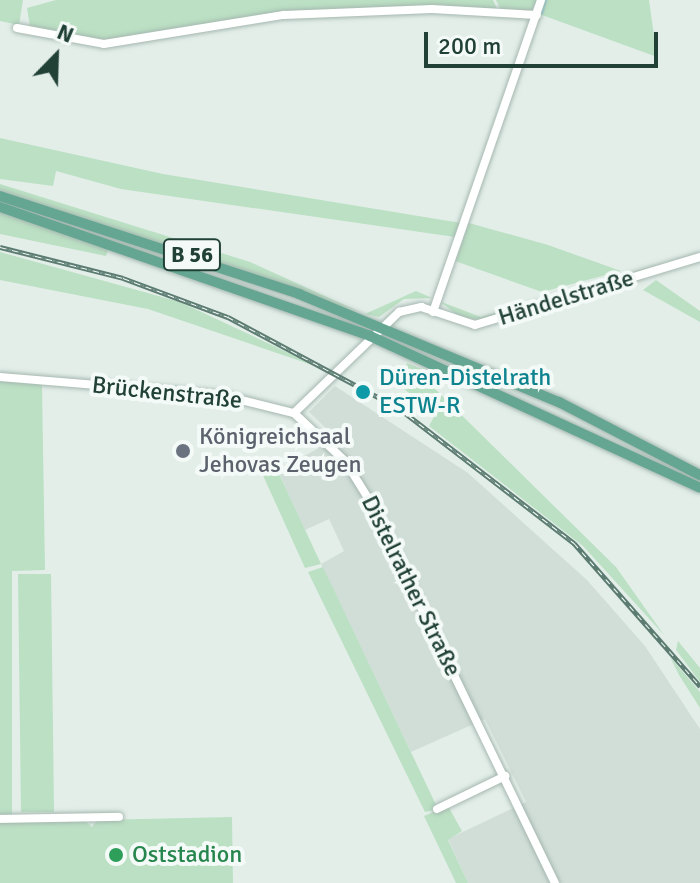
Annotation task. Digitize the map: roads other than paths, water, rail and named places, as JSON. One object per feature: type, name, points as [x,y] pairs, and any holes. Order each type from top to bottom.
[{"type":"main road","name":"B 56","points":[[0,196],[210,260],[380,327],[572,408],[700,475]]},
{"type":"main road","name":"B 56","points":[[0,207],[370,336],[700,488]]},
{"type":"street","points":[[294,413],[380,327],[411,307],[433,312],[541,0]]},
{"type":"street","points":[[17,28],[104,44],[325,12],[537,15]]},
{"type":"street","name":"Händelstraße","points":[[433,312],[475,325],[700,257]]},
{"type":"street","name":"Brückenstraße","points":[[0,377],[221,395],[294,413]]},
{"type":"street","name":"Distelrather Straße","points":[[294,413],[357,478],[555,883]]},
{"type":"street","points":[[437,809],[505,776]]},
{"type":"street","points":[[0,819],[119,817]]},
{"type":"waterway","points":[[542,14],[546,0]]},
{"type":"railway","points":[[0,247],[123,278],[228,317],[400,409],[574,543],[700,686]]},
{"type":"place","name":"Düren-Distelrath ESTW-R","points":[[363,392]]},
{"type":"place","name":"Königreichsaal Jehovas Zeugen","points":[[183,451]]},
{"type":"place","name":"Oststadion","points":[[116,855]]}]
